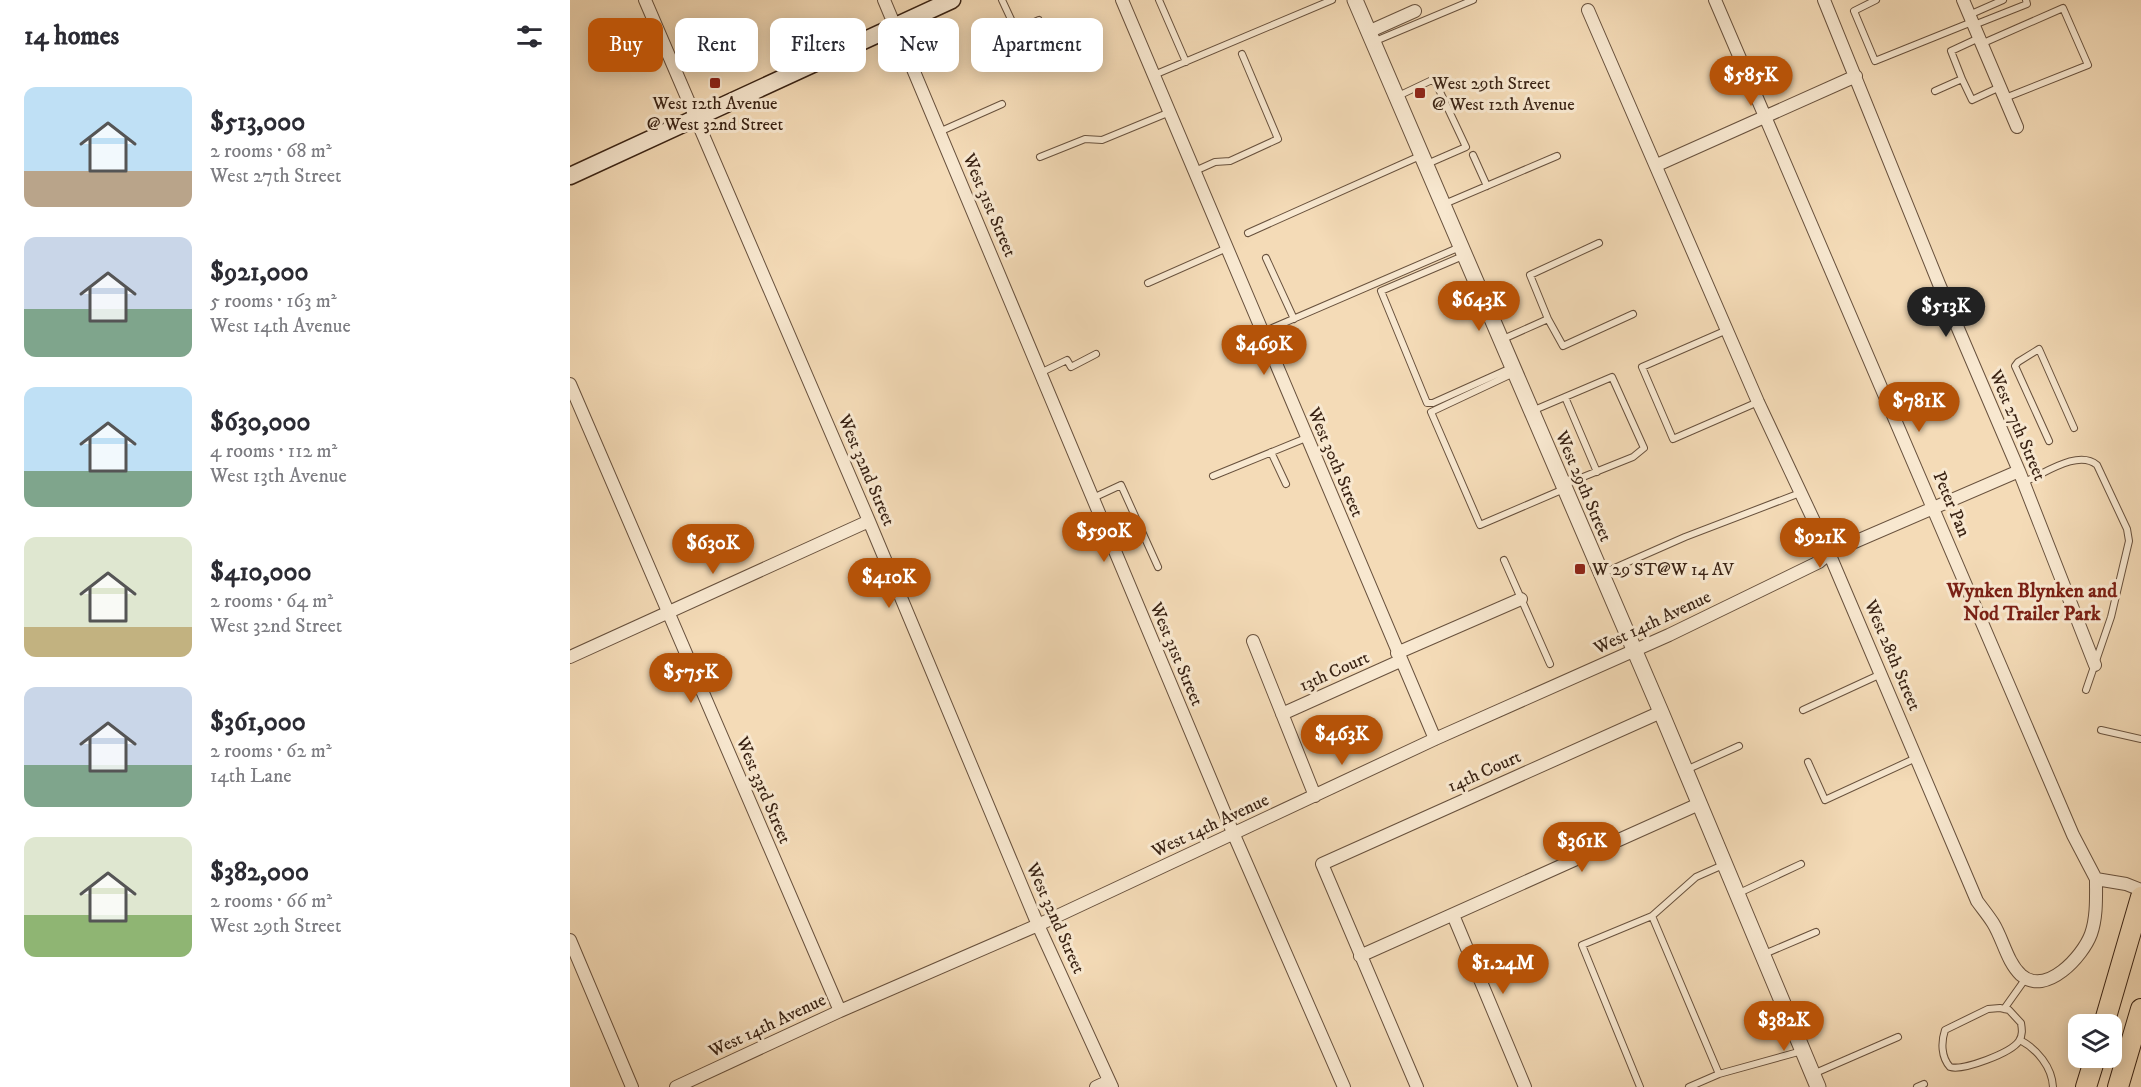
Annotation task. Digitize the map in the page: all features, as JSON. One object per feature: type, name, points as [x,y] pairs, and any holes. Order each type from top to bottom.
[{"type":"highway","points":[[2107,1014],[2141,897]]},
{"type":"highway","points":[[2118,1087],[2141,1009]]},
{"type":"highway","points":[[2086,1087],[2092,1068]]},
{"type":"main road","points":[[913,18],[952,0]]},
{"type":"main road","points":[[570,176],[878,34]]},
{"type":"street","name":"West 32nd Street","points":[[645,0],[869,521],[1038,925],[1111,1084]]},
{"type":"street","name":"West 31st Street","points":[[884,0],[892,18]]},
{"type":"street","name":"West 30th Street","points":[[1122,0],[1435,739]]},
{"type":"street","name":"West 29th Street","points":[[1355,0],[1661,712],[1815,1081]]},
{"type":"street","name":"Peter Pan","points":[[1715,0],[1764,118],[1935,508],[2073,835],[2096,879]]},
{"type":"street","name":"West 27th Street","points":[[1824,0],[1939,284],[2021,477],[2095,665]]},
{"type":"street","points":[[1963,0],[2017,127]]},
{"type":"street","name":"West 28th Street","points":[[1588,10],[1758,402],[1829,553],[1977,901],[1994,923],[2011,960],[2026,978]]},
{"type":"street","points":[[1370,38],[1415,11]]},
{"type":"street","name":"West 31st Street","points":[[914,72],[1234,835],[1344,1087]]},
{"type":"street","points":[[1657,165],[1856,76]]},
{"type":"street","name":"West 33rd Street","points":[[570,384],[840,1011]]},
{"type":"street","name":"West 14th Avenue","points":[[676,1087],[840,1011],[1038,925],[1435,739],[1634,651],[1819,562],[1829,553],[1935,508],[2021,477]]},
{"type":"street","points":[[570,657],[869,521]]},
{"type":"street","name":"13th Court","points":[[1282,714],[1521,599]]},
{"type":"street","points":[[1253,641],[1315,796]]},
{"type":"street","name":"14th Court","points":[[1360,956],[1322,864],[1661,712]]},
{"type":"street","points":[[1417,1087],[1360,956],[1699,804]]},
{"type":"street","points":[[2026,978],[2040,981],[2058,974],[2085,945],[2094,920],[2096,879],[2126,884],[2141,890]]},
{"type":"street","points":[[1453,915],[1525,1087]]},
{"type":"street","points":[[570,940],[632,1087]]},
{"type":"street","points":[[1096,1087],[1111,1084]]},
{"type":"lane","points":[[1002,0],[1010,18]]},
{"type":"lane","points":[[1159,0],[1186,62]]},
{"type":"lane","points":[[1154,75],[1332,0]]},
{"type":"lane","points":[[1370,38],[1473,0]]},
{"type":"lane","points":[[1876,0],[1854,11],[1875,62],[1971,21],[2027,4],[2026,0]]},
{"type":"lane","points":[[1971,21],[2003,0]]},
{"type":"lane","points":[[2063,8],[2088,65],[1972,100],[1962,79],[1951,51],[2063,8]]},
{"type":"lane","points":[[1194,171],[1215,162],[1230,161],[1278,139],[1242,54]]},
{"type":"lane","points":[[1248,233],[1423,161],[1466,147],[1434,78],[1396,98]]},
{"type":"lane","points":[[1935,91],[1962,79]]},
{"type":"lane","points":[[939,132],[1002,104]]},
{"type":"lane","points":[[1040,158],[1085,139],[1102,140],[1170,112]]},
{"type":"lane","points":[[1473,155],[1487,186]]},
{"type":"lane","points":[[1442,205],[1557,156]]},
{"type":"lane","points":[[1599,243],[1530,275],[1548,319],[1563,346],[1633,314]]},
{"type":"lane","points":[[1148,283],[1227,248]]},
{"type":"lane","points":[[1262,332],[1462,251]]},
{"type":"lane","points":[[1462,251],[1381,291],[1427,403],[1433,403],[1513,370]]},
{"type":"lane","points":[[1266,258],[1294,319]]},
{"type":"lane","points":[[1501,341],[1548,319]]},
{"type":"lane","points":[[1728,330],[1642,367],[1673,439],[1758,402]]},
{"type":"lane","points":[[2049,441],[2015,366],[2039,350],[2074,428]]},
{"type":"lane","points":[[1040,373],[1067,360],[1071,367],[1096,354]]},
{"type":"lane","points":[[1513,370],[1431,412],[1480,525],[1633,457],[1644,448],[1612,378],[1531,412]]},
{"type":"lane","points":[[1565,397],[1597,472]]},
{"type":"lane","points":[[1213,476],[1306,438]]},
{"type":"lane","points":[[1271,452],[1286,484]]},
{"type":"lane","name":"West 14th Avenue","points":[[2021,477],[2079,458],[2090,459],[2097,465],[2127,529],[2129,541],[2111,617],[2086,690]]},
{"type":"lane","points":[[1093,498],[1121,485],[1158,567]]},
{"type":"lane","points":[[1601,574],[1685,537],[1801,493]]},
{"type":"lane","points":[[1504,560],[1550,664]]},
{"type":"lane","points":[[1803,710],[1881,674]]},
{"type":"lane","points":[[2101,730],[2141,739]]},
{"type":"lane","points":[[1685,770],[1738,746]]},
{"type":"lane","points":[[1808,762],[1825,801],[1917,758]]},
{"type":"lane","points":[[1736,894],[1801,864]]},
{"type":"lane","points":[[1640,1087],[1582,945],[1652,916],[1696,877],[1724,865]]},
{"type":"lane","points":[[1652,916],[1719,1074]]},
{"type":"lane","points":[[1762,956],[1816,932]]},
{"type":"lane","points":[[2004,1009],[2026,978]]},
{"type":"lane","points":[[1988,1009],[2009,1010],[2021,1023],[2020,1040],[2013,1047],[1968,1067],[1955,1068],[1947,1063],[1942,1046],[1945,1030],[1951,1024],[1988,1009]]},
{"type":"lane","points":[[1815,1081],[1898,1037]]},
{"type":"lane","points":[[2020,1040],[2031,1046],[2041,1057],[2051,1074],[2053,1087]]},
{"type":"lane","points":[[1689,1087],[1719,1074],[1802,1051]]},
{"type":"lane","points":[[1917,1087],[1924,1084]]},
{"type":"place","name":"West 12th Avenue @ West 32nd Street","points":[[715,83]]},
{"type":"place","name":"West 29th Street @ West 12th Avenue","points":[[1420,93]]},
{"type":"place","name":"W 29 ST@W 14 AV","points":[[1580,569]]},
{"type":"district","name":"Wynken Blynken and Nod Trailer Park","points":[[2032,602]]}]
